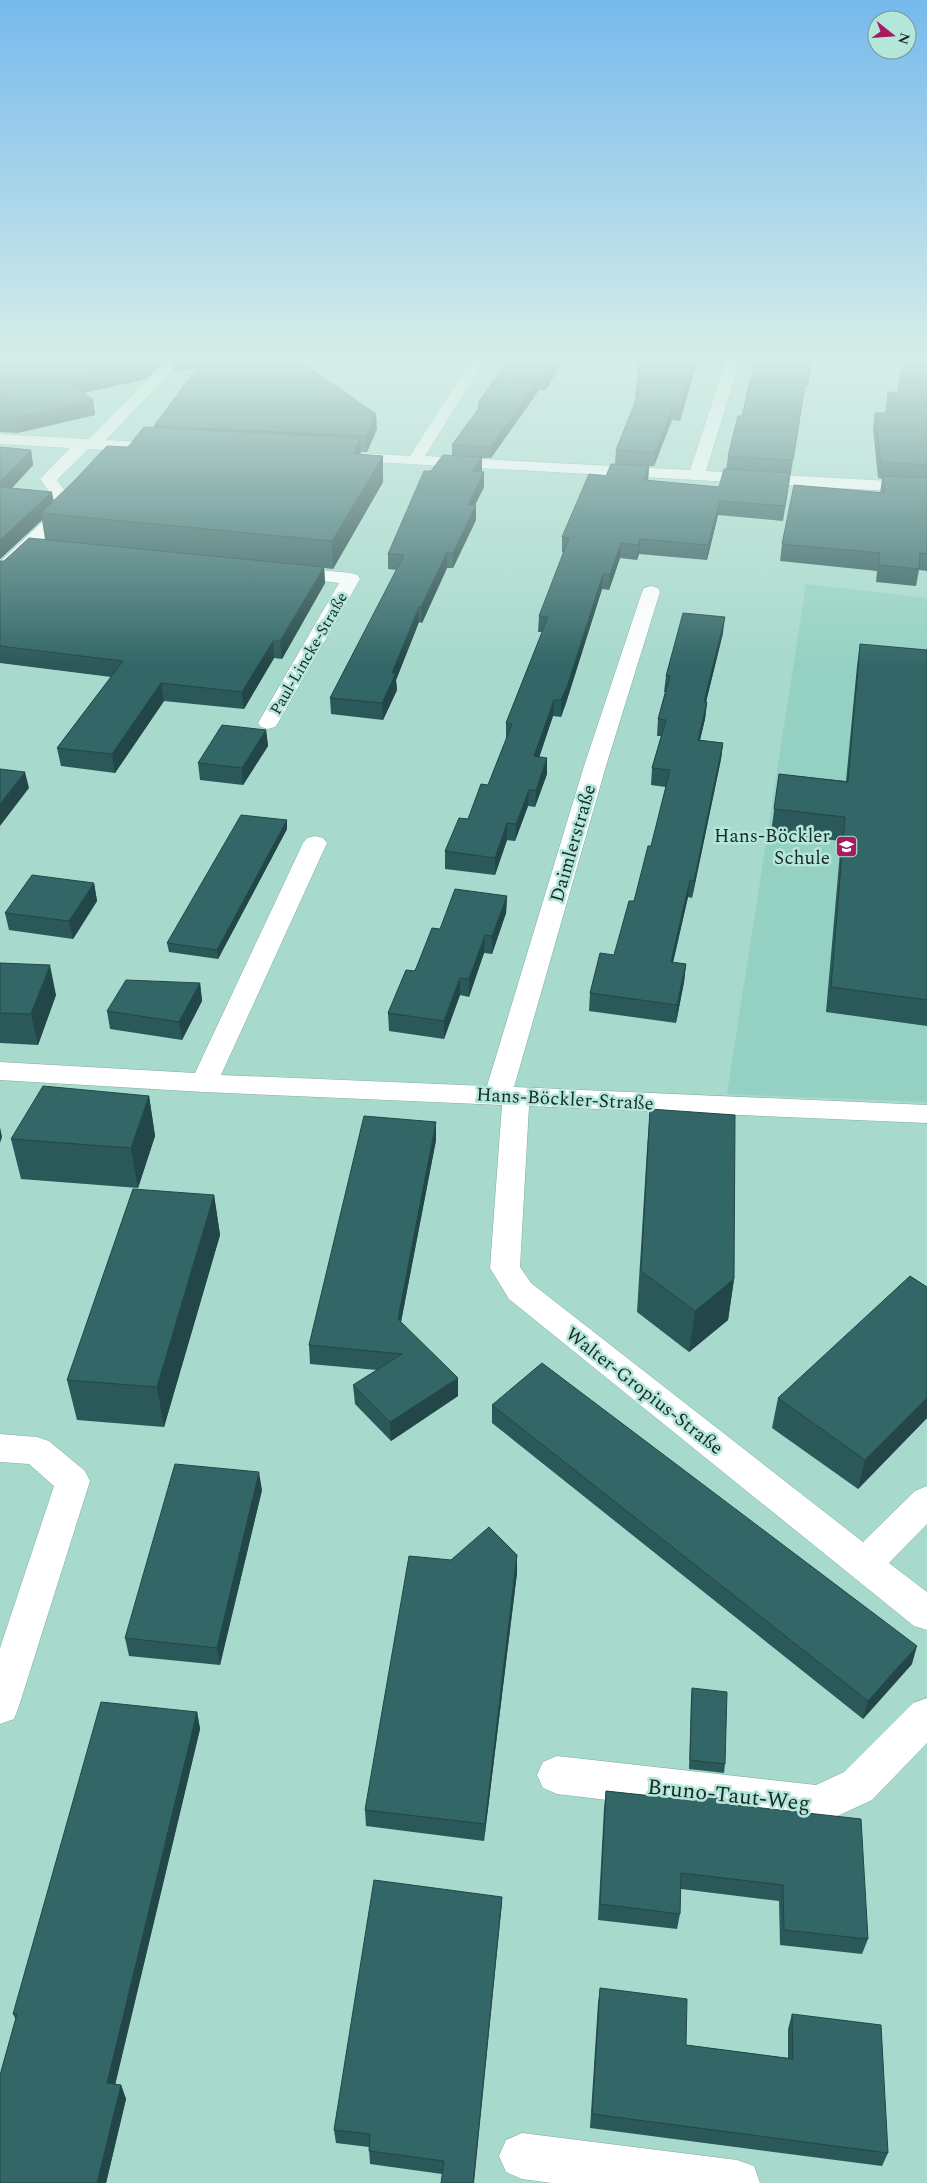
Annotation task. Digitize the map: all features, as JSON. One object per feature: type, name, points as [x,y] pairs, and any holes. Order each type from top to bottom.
[{"type":"street","points":[[0,572],[68,507],[48,480],[68,462]]},
{"type":"street","points":[[448,462],[927,488]]},
{"type":"street","points":[[696,476],[701,462]]},
{"type":"street","points":[[26,546],[46,548]]},
{"type":"street","name":"Paul-Lincke-Straße","points":[[268,723],[350,578],[272,571]]},
{"type":"street","name":"Daimlerstraße","points":[[507,1095],[595,766],[650,592]]},
{"type":"street","points":[[204,1083],[315,843]]},
{"type":"street","name":"Hans-Böckler-Straße","points":[[0,1071],[204,1083],[927,1114]]},
{"type":"street","name":"Walter-Gropius-Straße","points":[[507,1095],[505,1268],[520,1291],[927,1614]]},
{"type":"street","points":[[0,1448],[37,1451],[73,1481],[0,1706]]},
{"type":"street","points":[[865,1563],[927,1500]]},
{"type":"street","name":"Bruno-Taut-Weg","points":[[558,1775],[818,1805],[858,1786],[927,1716]]},
{"type":"street","points":[[522,2156],[737,2183]]},
{"type":"shaded area","name":"Hans-Böckler Schule","points":[[806,584],[927,598],[927,1102],[727,1094]]},
{"type":"building","points":[[0,462],[19,462],[0,482]]},
{"type":"building","points":[[92,462],[379,462],[332,541],[41,513]]},
{"type":"building","points":[[438,462],[479,462],[472,471],[484,472],[468,505],[476,505],[453,553],[447,552],[421,607],[419,607],[392,673],[396,673],[382,703],[330,698],[404,555],[388,554],[424,471],[431,471]]},
{"type":"building","points":[[881,462],[927,462],[927,465]]},
{"type":"building","points":[[611,464],[649,466],[644,480],[719,487],[724,469],[790,473],[785,506],[720,501],[708,545],[640,539],[638,545],[621,543],[610,575],[603,574],[567,687],[561,700],[554,700],[534,756],[547,758],[536,790],[529,790],[516,824],[507,823],[495,858],[445,851],[459,818],[468,819],[481,784],[488,785],[512,724],[506,723],[548,617],[539,616],[569,538],[562,537],[589,474],[606,476]]},
{"type":"building","points":[[883,476],[927,478],[927,554],[920,553],[919,569],[879,565],[880,553],[782,544],[794,485],[885,493]]},
{"type":"building","points":[[0,487],[52,492],[0,540]]},
{"type":"building","points":[[29,538],[324,567],[280,641],[273,641],[242,692],[161,683],[112,754],[57,748],[123,661],[0,646],[0,561],[4,561]]},
{"type":"building","points":[[683,613],[725,617],[704,702],[707,702],[698,740],[723,743],[694,881],[690,880],[671,962],[686,964],[677,1005],[590,993],[600,953],[614,955],[629,901],[634,901],[648,846],[651,846],[670,770],[652,768],[666,720],[658,719],[670,676],[666,676]]},
{"type":"building","points":[[860,644],[927,650],[927,1000],[831,987],[845,817],[774,809],[779,774],[848,782]]},
{"type":"building","points":[[222,725],[266,730],[242,768],[198,763]]},
{"type":"building","points":[[0,769],[25,772],[0,804]]},
{"type":"building","points":[[241,815],[287,820],[217,950],[167,943]]},
{"type":"building","points":[[32,875],[94,883],[69,921],[5,913]]},
{"type":"building","points":[[455,889],[507,896],[492,936],[485,935],[469,979],[460,978],[444,1021],[388,1013],[406,970],[415,971],[432,928],[440,929]]},
{"type":"building","points":[[0,963],[50,965],[31,1014],[0,1013]]},
{"type":"building","points":[[126,980],[200,983],[179,1022],[107,1011]]},
{"type":"building","points":[[43,1086],[149,1096],[131,1148],[11,1139]]},
{"type":"building","points":[[650,1109],[735,1115],[734,1279],[695,1311],[641,1271]]},
{"type":"building","points":[[364,1116],[436,1122],[398,1319],[458,1378],[390,1422],[353,1385],[402,1354],[309,1345]]},
{"type":"building","points":[[133,1189],[214,1195],[157,1387],[67,1380]]},
{"type":"building","points":[[910,1276],[927,1287],[927,1398],[865,1460],[778,1398]]},
{"type":"building","points":[[542,1363],[917,1646],[868,1701],[492,1405]]},
{"type":"building","points":[[175,1464],[259,1472],[217,1648],[125,1638]]},
{"type":"building","points":[[489,1527],[517,1555],[485,1824],[365,1810],[409,1556],[451,1560]]},
{"type":"building","points":[[692,1688],[727,1692],[725,1764],[690,1760]]},
{"type":"building","points":[[101,1702],[197,1712],[107,2083],[121,2085],[97,2183],[0,2183],[0,2075],[17,2014],[13,2014]]},
{"type":"building","points":[[606,1791],[690,1800],[690,1795],[726,1799],[726,1804],[861,1819],[868,1939],[784,1930],[783,1885],[681,1873],[680,1914],[600,1904]]},
{"type":"building","points":[[374,1880],[502,1897],[473,2183],[441,2183],[444,2161],[369,2151],[370,2134],[334,2130]]},
{"type":"building","points":[[600,1988],[687,1999],[686,2045],[793,2059],[792,2014],[881,2025],[888,2153],[592,2114]]},
{"type":"place","name":"Hans-Böckler Schule","points":[[846,846]]}]
